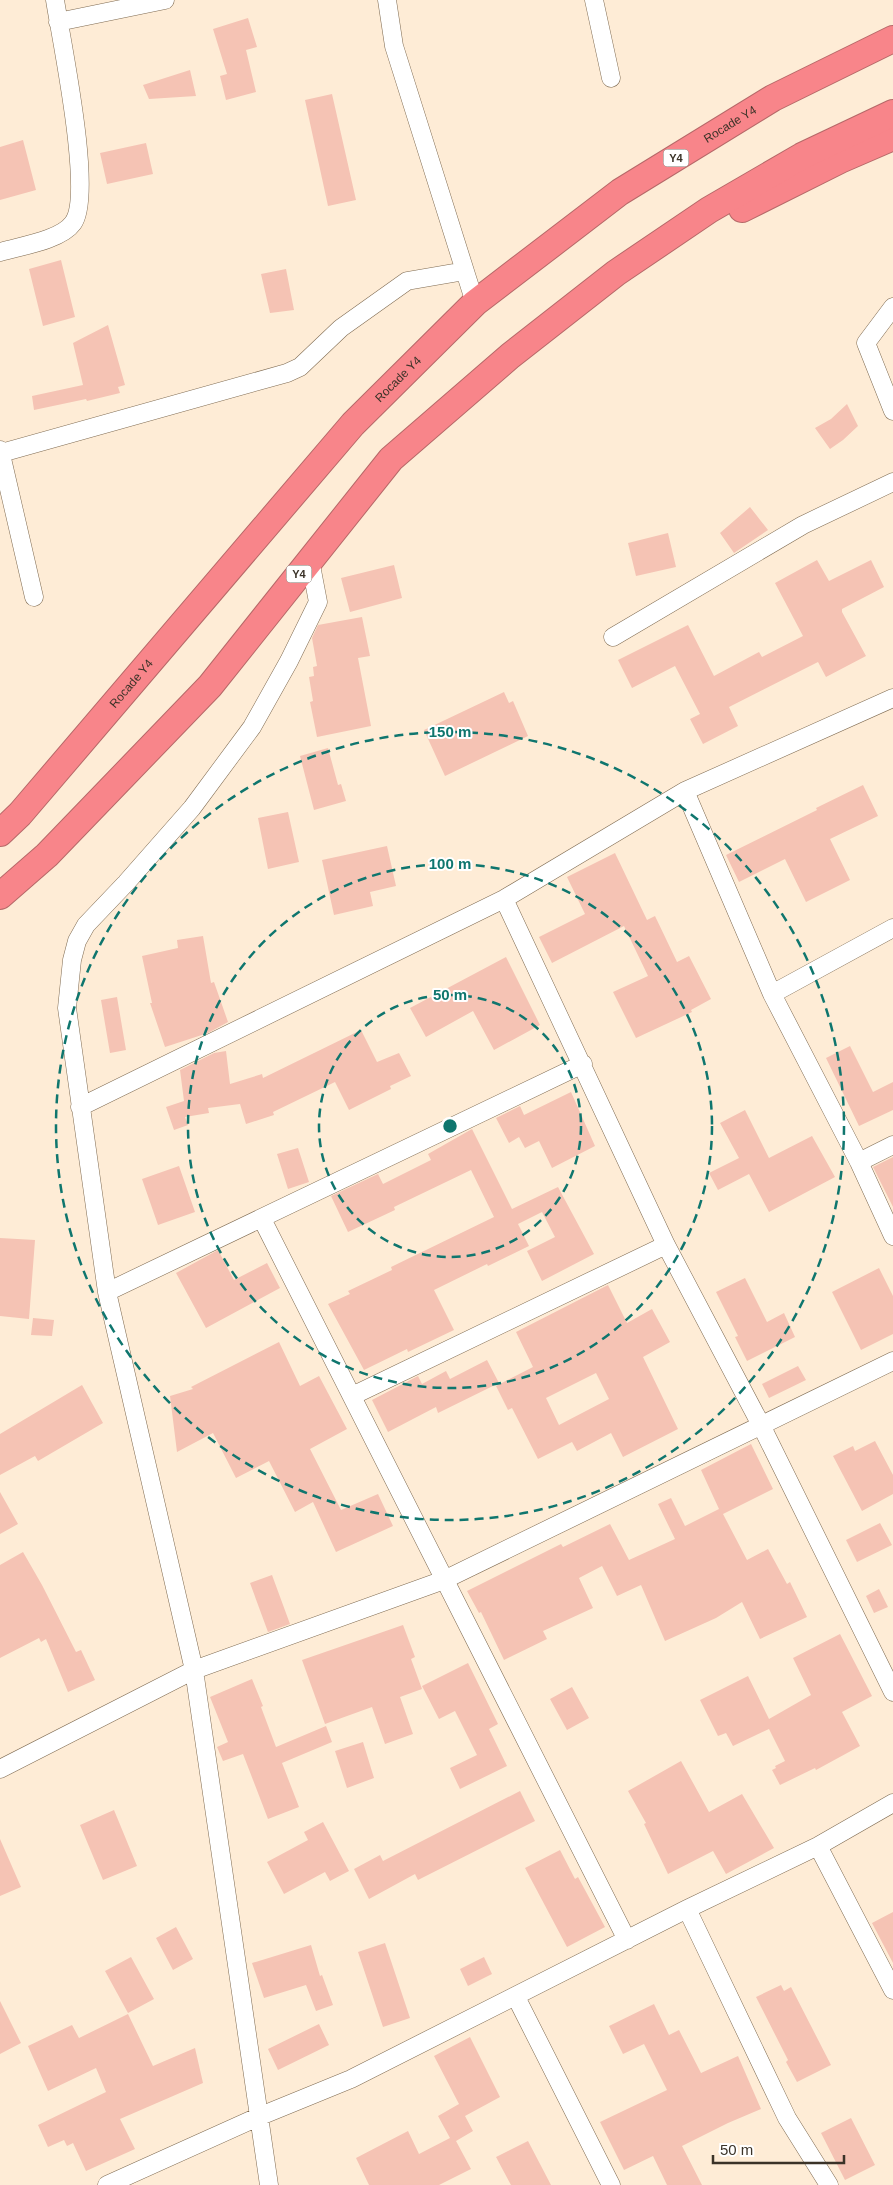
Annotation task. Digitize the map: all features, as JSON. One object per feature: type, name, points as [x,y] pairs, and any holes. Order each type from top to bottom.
[{"type":"highway","name":"Rocade Y4","points":[[0,833],[20,814],[116,704],[353,424],[475,303],[620,192],[772,98],[893,39]]},
{"type":"highway","name":"Y4","points":[[0,896],[47,855],[210,686],[391,459],[510,356],[616,273],[709,210],[802,156],[893,112]]},
{"type":"highway","points":[[616,273],[840,160],[893,137]]},
{"type":"street","points":[[0,252],[62,233],[74,222],[80,201],[77,134],[54,0]]},
{"type":"street","points":[[58,22],[165,0]]},
{"type":"street","points":[[387,0],[394,46],[475,303]]},
{"type":"street","points":[[594,0],[611,78]]},
{"type":"street","points":[[34,597],[4,491],[0,452],[287,373],[300,367],[341,328],[407,281],[465,271]]},
{"type":"street","points":[[893,307],[866,343],[893,411]]},
{"type":"street","points":[[613,637],[803,526],[893,482]]},
{"type":"street","points":[[269,2185],[194,1670],[107,1292],[67,1008],[72,960],[77,941],[86,925],[192,808],[252,727],[304,634],[318,602],[310,560]]},
{"type":"street","points":[[80,1107],[504,899],[685,791],[893,698]]},
{"type":"street","points":[[685,791],[772,994],[859,1162],[893,1236]]},
{"type":"street","points":[[504,899],[583,1064],[666,1245],[760,1425],[893,1692]]},
{"type":"street","points":[[772,994],[893,928]]},
{"type":"street","points":[[107,1292],[262,1220],[583,1064]]},
{"type":"street","points":[[859,1162],[893,1145]]},
{"type":"street","points":[[262,1220],[627,1940]]},
{"type":"street","points":[[352,1396],[666,1245]]},
{"type":"street","points":[[0,1769],[194,1670],[444,1580],[893,1361]]},
{"type":"street","points":[[107,2185],[258,2117],[351,2080],[687,1909],[818,1846],[893,1803]]},
{"type":"street","points":[[818,1846],[893,1990]]},
{"type":"street","points":[[687,1909],[787,2118],[829,2185]]},
{"type":"street","points":[[516,1997],[611,2185]]},
{"type":"building","points":[[248,18],[257,47],[246,50],[256,92],[226,100],[220,76],[227,74],[213,29]]},
{"type":"building","points":[[190,70],[196,96],[149,99],[143,85]]},
{"type":"building","points":[[332,94],[356,200],[328,206],[305,100]]},
{"type":"building","points":[[23,140],[36,190],[0,200],[0,147]]},
{"type":"building","points":[[146,143],[153,174],[107,184],[100,153]]},
{"type":"building","points":[[61,260],[75,317],[43,326],[29,269]]},
{"type":"building","points":[[286,269],[294,310],[270,313],[261,274]]},
{"type":"building","points":[[108,325],[125,385],[118,387],[120,393],[34,410],[32,396],[83,385],[73,343]]},
{"type":"building","points":[[847,404],[858,426],[830,449],[815,428],[831,419]]},
{"type":"building","points":[[750,507],[768,530],[734,553],[720,533]]},
{"type":"building","points":[[668,533],[676,567],[636,576],[628,543]]},
{"type":"building","points":[[817,560],[829,581],[871,560],[884,587],[842,609],[866,656],[826,677],[818,662],[729,707],[738,726],[703,744],[690,719],[700,714],[675,666],[632,688],[618,660],[688,625],[714,676],[759,652],[762,657],[803,636],[775,583]]},
{"type":"building","points":[[394,565],[402,598],[350,612],[341,578]]},
{"type":"building","points":[[362,617],[370,656],[358,658],[371,726],[317,737],[310,702],[313,701],[309,677],[314,676],[313,667],[317,666],[312,638],[318,625]]},
{"type":"building","points":[[504,692],[509,703],[513,701],[528,736],[445,776],[424,730]]},
{"type":"building","points":[[328,748],[338,785],[341,784],[346,801],[314,810],[300,756]]},
{"type":"building","points":[[863,785],[878,816],[830,839],[850,880],[806,902],[785,859],[739,882],[726,855]]},
{"type":"building","points":[[288,812],[299,862],[268,869],[258,818]]},
{"type":"building","points":[[387,846],[396,886],[370,892],[373,906],[334,915],[322,860]]},
{"type":"building","points":[[615,853],[647,920],[655,916],[677,962],[689,956],[711,999],[691,1010],[692,1012],[636,1038],[613,992],[648,976],[624,926],[552,963],[539,937],[585,914],[567,877]]},
{"type":"building","points":[[203,936],[211,983],[214,982],[228,1022],[208,1033],[165,1047],[150,1003],[152,1003],[142,956],[178,948],[177,940]]},
{"type":"building","points":[[506,957],[540,1025],[494,1050],[473,1011],[426,1037],[410,1008]]},
{"type":"building","points":[[117,997],[126,1050],[110,1053],[101,1000]]},
{"type":"building","points":[[361,1030],[377,1062],[399,1053],[411,1076],[390,1086],[391,1089],[349,1110],[335,1082],[273,1112],[274,1115],[246,1124],[240,1104],[208,1108],[209,1113],[185,1117],[188,1125],[174,1130],[166,1107],[184,1101],[180,1070],[214,1053],[226,1051],[230,1084],[262,1074],[263,1078]]},
{"type":"building","points":[[850,1046],[873,1092],[893,1082],[893,1110],[859,1126],[826,1058]]},
{"type":"building","points":[[571,1092],[595,1146],[552,1168],[539,1141],[525,1148],[519,1137],[509,1143],[496,1118],[520,1106],[524,1115]]},
{"type":"building","points":[[745,1110],[769,1158],[812,1136],[835,1177],[769,1212],[749,1174],[718,1190],[709,1173],[739,1158],[720,1123]]},
{"type":"building","points":[[472,1129],[512,1209],[558,1187],[594,1254],[542,1281],[527,1251],[555,1237],[542,1212],[518,1224],[529,1246],[434,1290],[454,1330],[408,1352],[407,1349],[364,1370],[328,1304],[350,1294],[348,1291],[392,1270],[391,1267],[494,1217],[471,1170],[394,1207],[395,1210],[348,1232],[331,1196],[378,1174],[383,1184],[431,1160],[428,1154]]},
{"type":"building","points":[[298,1148],[309,1182],[288,1189],[277,1154]]},
{"type":"building","points":[[893,1157],[893,1207],[873,1167]]},
{"type":"building","points":[[179,1166],[195,1212],[158,1225],[142,1179]]},
{"type":"building","points":[[0,1238],[35,1240],[29,1319],[0,1316]]},
{"type":"building","points":[[218,1250],[234,1280],[267,1263],[280,1288],[206,1328],[176,1273]]},
{"type":"building","points":[[879,1268],[893,1296],[893,1334],[861,1350],[832,1292]]},
{"type":"building","points":[[745,1278],[767,1322],[784,1313],[795,1337],[747,1361],[735,1337],[738,1336],[716,1292]]},
{"type":"building","points":[[608,1285],[627,1323],[652,1309],[670,1342],[643,1357],[678,1429],[623,1457],[611,1433],[577,1451],[572,1442],[538,1459],[512,1408],[508,1410],[496,1386],[533,1367],[516,1332]],"holes":[[[596,1373],[609,1399],[559,1425],[546,1398]]]},
{"type":"building","points":[[33,1318],[54,1320],[52,1336],[31,1335]]},
{"type":"building","points":[[279,1342],[300,1386],[319,1376],[347,1429],[310,1449],[341,1510],[378,1494],[393,1526],[336,1552],[313,1502],[295,1512],[269,1461],[236,1478],[213,1433],[177,1452],[170,1396],[193,1389],[191,1387]]},
{"type":"building","points":[[487,1360],[499,1383],[438,1413],[436,1407],[388,1432],[372,1400],[418,1376],[422,1384],[446,1371],[450,1379]]},
{"type":"building","points":[[798,1366],[806,1380],[769,1398],[762,1384]]},
{"type":"building","points":[[82,1385],[103,1423],[38,1461],[35,1456],[0,1475],[0,1434]]},
{"type":"building","points":[[875,1441],[893,1475],[893,1494],[862,1511],[833,1456],[853,1446],[855,1451]]},
{"type":"building","points":[[751,1444],[773,1489],[723,1514],[747,1560],[768,1549],[787,1584],[790,1582],[807,1617],[760,1639],[742,1602],[716,1618],[665,1641],[641,1585],[617,1596],[602,1566],[579,1578],[593,1608],[543,1631],[547,1639],[504,1660],[481,1612],[479,1613],[467,1591],[561,1544],[563,1547],[610,1524],[629,1560],[675,1539],[658,1504],[671,1498],[685,1526],[719,1509],[701,1470]]},
{"type":"building","points":[[0,1492],[18,1524],[0,1534]]},
{"type":"building","points":[[880,1523],[892,1545],[857,1562],[846,1540]]},
{"type":"building","points":[[23,1552],[76,1652],[81,1650],[95,1680],[68,1692],[46,1639],[41,1642],[39,1638],[0,1658],[0,1565]]},
{"type":"building","points":[[272,1575],[290,1624],[268,1632],[250,1583]]},
{"type":"building","points":[[879,1589],[888,1607],[874,1613],[866,1596]]},
{"type":"building","points":[[403,1625],[415,1657],[411,1659],[422,1689],[400,1697],[413,1734],[385,1744],[372,1707],[325,1724],[302,1660]]},
{"type":"building","points":[[840,1634],[872,1696],[842,1712],[860,1746],[816,1770],[815,1768],[780,1785],[772,1770],[776,1768],[775,1766],[785,1761],[769,1729],[733,1746],[726,1733],[718,1736],[700,1700],[748,1676],[769,1719],[811,1695],[793,1658]]},
{"type":"building","points":[[468,1663],[498,1724],[489,1729],[507,1766],[460,1789],[450,1768],[477,1755],[455,1711],[439,1719],[422,1686]]},
{"type":"building","points":[[252,1679],[276,1747],[326,1726],[332,1742],[282,1763],[299,1807],[268,1819],[243,1754],[223,1761],[217,1747],[228,1742],[210,1697]]},
{"type":"building","points":[[572,1687],[589,1718],[567,1730],[550,1699]]},
{"type":"building","points":[[363,1742],[374,1778],[347,1788],[335,1751]]},
{"type":"building","points":[[681,1761],[709,1812],[742,1794],[774,1848],[726,1874],[713,1851],[668,1874],[644,1824],[646,1823],[628,1791]]},
{"type":"building","points":[[520,1791],[535,1821],[418,1880],[415,1874],[369,1899],[354,1869],[380,1855],[383,1861]]},
{"type":"building","points":[[114,1810],[137,1866],[103,1880],[80,1825]]},
{"type":"building","points":[[323,1822],[349,1871],[330,1881],[325,1872],[284,1894],[267,1862],[308,1840],[304,1832]]},
{"type":"building","points":[[0,1839],[21,1887],[0,1896]]},
{"type":"building","points":[[560,1850],[575,1879],[578,1877],[605,1927],[567,1947],[525,1868]]},
{"type":"building","points":[[893,1912],[893,1963],[872,1923]]},
{"type":"building","points":[[176,1927],[193,1959],[173,1970],[156,1938]]},
{"type":"building","points":[[385,1943],[410,2018],[383,2027],[358,1952]]},
{"type":"building","points":[[311,1945],[320,1976],[322,1975],[333,2005],[316,2011],[306,1985],[264,1998],[252,1963]]},
{"type":"building","points":[[131,1957],[154,1999],[128,2013],[105,1971]]},
{"type":"building","points":[[484,1957],[492,1974],[468,1986],[460,1969]]},
{"type":"building","points":[[781,1985],[784,1991],[791,1987],[831,2065],[797,2082],[756,1997]]},
{"type":"building","points":[[0,2001],[21,2043],[0,2054]]},
{"type":"building","points":[[654,2004],[669,2035],[679,2030],[701,2073],[738,2056],[761,2109],[682,2146],[702,2185],[667,2185],[653,2156],[624,2170],[600,2122],[667,2090],[644,2044],[623,2054],[609,2026]]},
{"type":"building","points":[[128,2014],[153,2066],[195,2048],[203,2083],[120,2119],[135,2149],[86,2171],[73,2143],[67,2146],[64,2140],[48,2147],[38,2125],[106,2092],[96,2068],[48,2091],[28,2046],[72,2025],[79,2038]]},
{"type":"building","points":[[319,2024],[329,2045],[278,2070],[268,2049]]},
{"type":"building","points":[[470,2037],[500,2097],[465,2116],[473,2131],[456,2141],[471,2169],[439,2185],[369,2185],[356,2158],[408,2131],[419,2154],[450,2138],[438,2116],[459,2104],[434,2056]]},
{"type":"building","points":[[851,2118],[875,2165],[845,2180],[821,2133]]},
{"type":"building","points":[[528,2141],[551,2185],[511,2185],[496,2157]]}]
